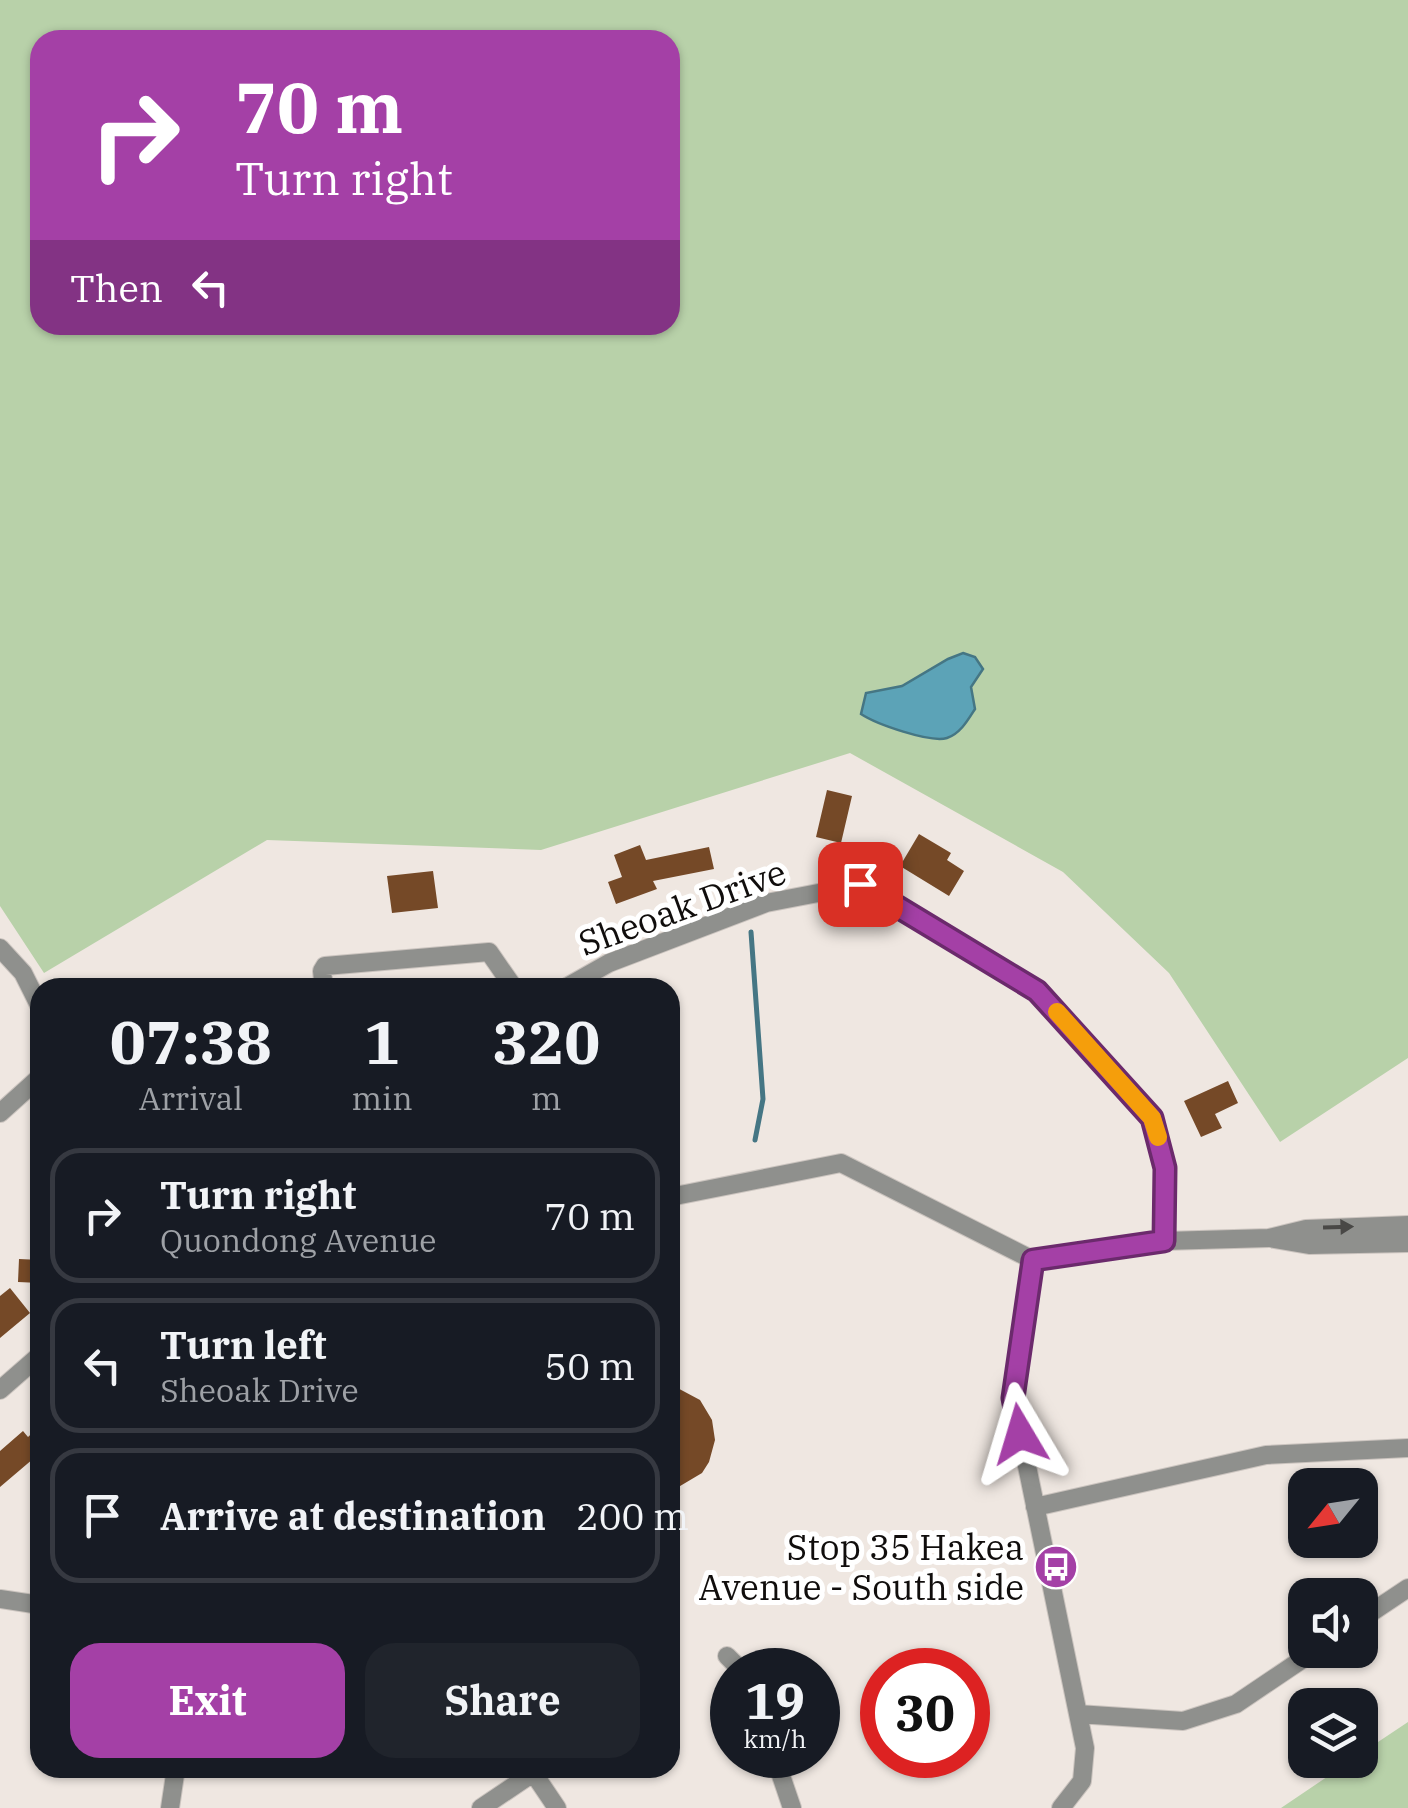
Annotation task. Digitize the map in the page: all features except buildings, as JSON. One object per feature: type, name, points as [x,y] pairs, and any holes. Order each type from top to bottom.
[{"type":"street","name":"Sheoak Drive","points":[[582,978],[610,963],[766,903],[860,884],[1037,991],[1152,1118],[1165,1168],[1164,1241]]},
{"type":"street","points":[[0,948],[30,987]]},
{"type":"street","points":[[323,978],[325,966],[489,952],[507,978]]},
{"type":"street","points":[[0,1112],[30,1086]]},
{"type":"street","points":[[680,1195],[841,1163],[1033,1260],[1164,1241],[1269,1238],[1306,1229],[1408,1225]]},
{"type":"street","points":[[1269,1238],[1309,1246],[1408,1243]]},
{"type":"street","points":[[1033,1260],[1013,1398],[1085,1748],[1082,1781],[1061,1808]]},
{"type":"street","points":[[0,1390],[30,1364]]},
{"type":"street","points":[[1035,1507],[1266,1455],[1408,1448]]},
{"type":"street","points":[[1378,1608],[1408,1588]]},
{"type":"street","points":[[0,1599],[30,1604]]},
{"type":"street","points":[[1078,1714],[1183,1720],[1236,1704],[1289,1668]]},
{"type":"street","points":[[170,1808],[174,1778]]},
{"type":"street","points":[[480,1808],[520,1778]]},
{"type":"street","points":[[536,1778],[557,1808]]},
{"type":"street","points":[[782,1778],[792,1808]]},
{"type":"green space","points":[[0,0],[1408,0],[1408,1058],[1280,1142],[1169,973],[1063,872],[850,753],[541,850],[267,840],[44,973],[0,906]]},
{"type":"green space","points":[[1408,1722],[1408,1808],[1281,1808],[1325,1778],[1378,1778],[1378,1742]]},
{"type":"water","points":[[963,653],[975,657],[983,669],[971,687],[975,709],[952,736],[939,739],[916,735],[861,714],[866,693],[902,686]]},
{"type":"waterway","points":[[751,932],[763,1099],[755,1140]]},
{"type":"slow traffic","points":[[1057,1012],[1152,1118],[1158,1137]]},
{"type":"place","name":"Stop 35 Hakea Avenue - South side","points":[[1056,1567]]},
{"type":"route","points":[[860,884],[1037,991],[1152,1118],[1162,1149],[1164,1241],[1033,1260],[1013,1398],[1020,1434]]}]
